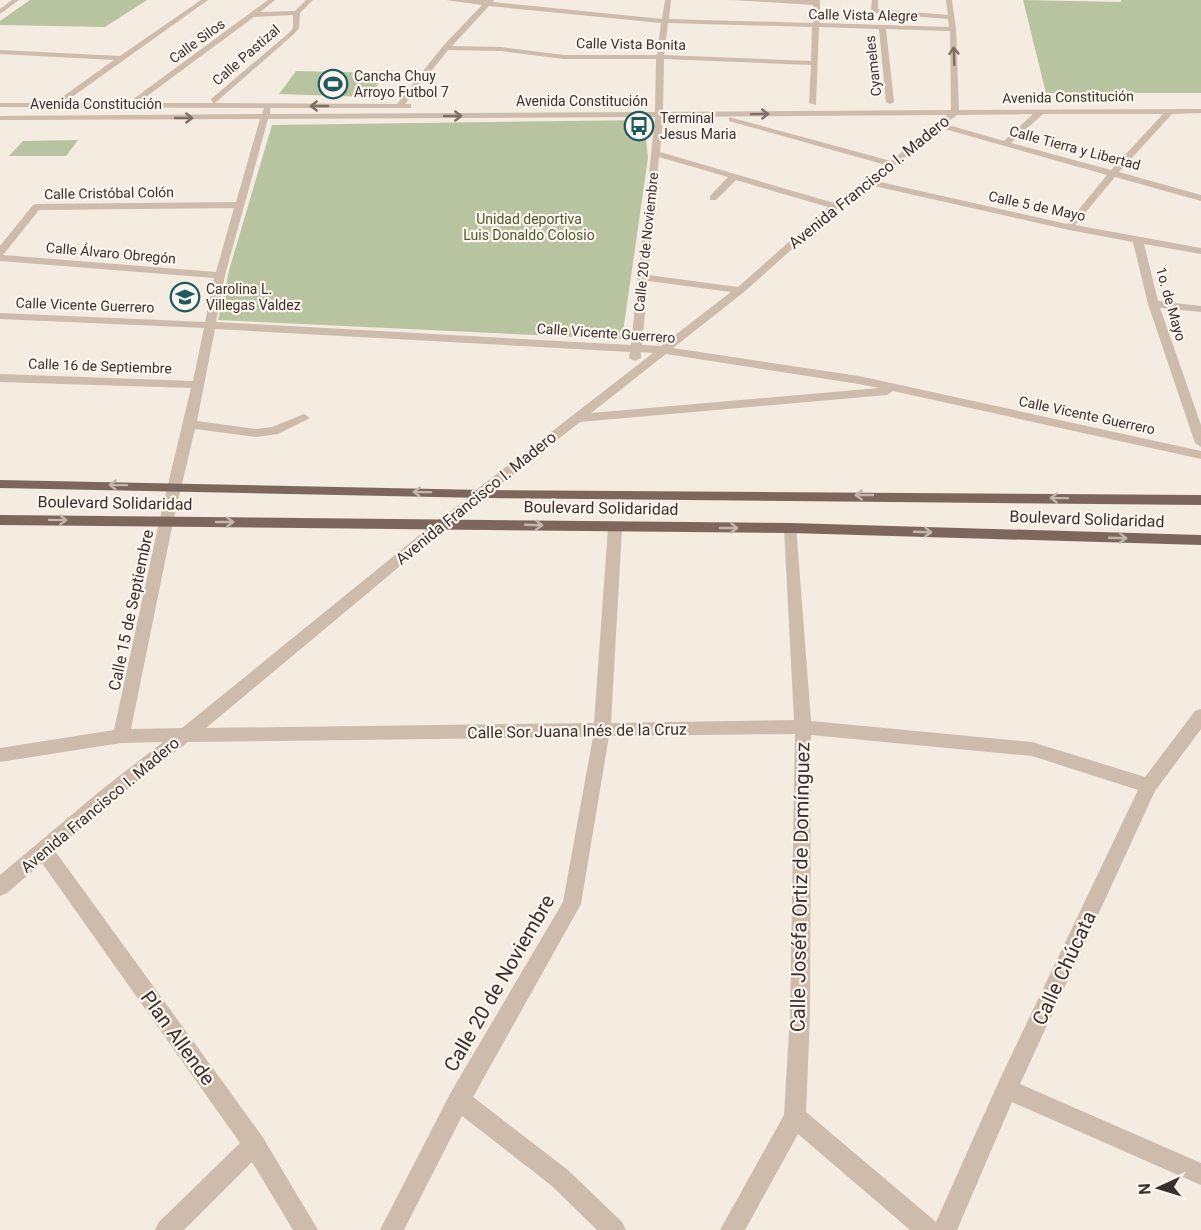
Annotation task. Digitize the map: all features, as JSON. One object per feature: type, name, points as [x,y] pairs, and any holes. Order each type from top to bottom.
[{"type":"main road","name":"Boulevard Solidaridad","points":[[0,484],[176,485],[480,494],[856,495],[1201,500]]},
{"type":"main road","name":"Boulevard Solidaridad","points":[[0,520],[791,528],[1201,540]]},
{"type":"street","points":[[0,12],[16,0]]},
{"type":"street","points":[[62,100],[118,58],[205,0]]},
{"type":"street","name":"Calle Silos","points":[[136,100],[272,0]]},
{"type":"street","name":"Calle Pastizal","points":[[214,101],[296,28],[297,13],[310,0]]},
{"type":"street","name":"Calle Vista Alegre","points":[[449,0],[489,2],[535,9],[664,21],[953,28]]},
{"type":"street","points":[[535,9],[556,0]]},
{"type":"street","name":"Calle 20 de Noviembre","points":[[635,370],[634,349],[656,153],[660,57],[668,0]]},
{"type":"street","points":[[735,0],[817,2],[813,103]]},
{"type":"street","points":[[875,0],[874,9],[876,11],[951,17]]},
{"type":"street","points":[[949,0],[953,28],[955,107]]},
{"type":"street","points":[[399,106],[446,48],[489,2]]},
{"type":"street","points":[[251,15],[273,12],[297,13]]},
{"type":"street","name":"Cyameles","points":[[882,27],[890,102]]},
{"type":"street","name":"Calle Vista Bonita","points":[[446,48],[501,49],[564,57],[660,57],[815,63]]},
{"type":"street","points":[[0,52],[118,58]]},
{"type":"street","points":[[2,104],[62,100],[266,102],[267,112]]},
{"type":"street","name":"Avenida Constitución","points":[[1169,105],[1178,101]]},
{"type":"street","points":[[879,103],[901,102]]},
{"type":"street","name":"Avenida Constitución","points":[[945,102],[955,107],[967,102]]},
{"type":"street","name":"Avenida Constitución","points":[[1038,102],[1049,102]]},
{"type":"street","points":[[801,103],[824,103]]},
{"type":"street","name":"Avenida Constitución","points":[[2,104],[267,112],[422,105]]},
{"type":"street","name":"Avenida Constitución","points":[[646,104],[659,109],[670,104]]},
{"type":"street","points":[[1070,227],[1169,105]]},
{"type":"street","name":"Avenida Constitución","points":[[0,118],[267,112],[659,109],[715,114],[955,107],[1042,111],[1169,105],[1201,111]]},
{"type":"street","name":"Avenida Francisco I. Madero","points":[[0,887],[106,796],[184,736],[480,494],[635,370],[740,290],[835,206],[942,126],[955,107]]},
{"type":"street","points":[[1006,143],[1042,111]]},
{"type":"street","name":"Calle 15 de Septiembre","points":[[121,736],[166,522],[199,385],[220,275],[267,112]]},
{"type":"street","points":[[715,114],[893,164]]},
{"type":"street","name":"Calle Tierra y Libertad","points":[[942,126],[1201,198]]},
{"type":"street","points":[[656,153],[835,206]]},
{"type":"street","points":[[713,198],[736,176]]},
{"type":"street","name":"Calle 5 de Mayo","points":[[869,182],[1070,227],[1201,250]]},
{"type":"street","name":"Calle Cristóbal Colón","points":[[0,253],[36,207],[240,204]]},
{"type":"street","name":"1o. de Mayo","points":[[1138,240],[1153,304],[1201,443]]},
{"type":"street","name":"Calle Álvaro Obregón","points":[[0,258],[220,275]]},
{"type":"street","points":[[643,277],[740,290]]},
{"type":"street","points":[[1153,304],[1201,309]]},
{"type":"street","name":"Calle Vicente Guerrero","points":[[0,316],[664,350],[859,380],[1201,455]]},
{"type":"street","name":"Calle 16 de Septiembre","points":[[0,378],[199,385]]},
{"type":"street","points":[[577,418],[902,390]]},
{"type":"street","points":[[190,424],[256,433],[274,430],[304,418]]},
{"type":"street","name":"Calle 20 de Noviembre","points":[[392,1230],[459,1100],[572,904],[602,731],[615,528]]},
{"type":"street","name":"Calle Joséfa Ortiz de Domínguez","points":[[732,1230],[795,1117],[800,1015],[802,727],[791,528]]},
{"type":"street","name":"Calle Chúcata","points":[[945,1230],[1007,1089],[1149,786],[1201,716]]},
{"type":"street","name":"Calle Sor Juana Inés de la Cruz","points":[[0,755],[121,736],[802,727],[1032,749],[1149,786]]},
{"type":"street","name":"Plan Allende","points":[[44,851],[254,1144],[306,1230]]},
{"type":"street","points":[[1007,1089],[1201,1174]]},
{"type":"street","points":[[459,1100],[560,1178],[614,1230]]},
{"type":"street","points":[[795,1117],[928,1230]]},
{"type":"street","points":[[168,1230],[254,1144]]},
{"type":"green space","points":[[30,0],[147,0],[105,27],[0,25],[0,21]]},
{"type":"green space","points":[[1023,0],[1121,2],[1121,0],[1201,0],[1201,93],[1046,93]]},
{"type":"green space","name":"Cancha Chuy Arroyo Futbol 7","points":[[296,71],[384,73],[371,97],[279,94]]},
{"type":"green space","name":"Unidad deportiva Luis Donaldo Colosio","points":[[644,120],[648,158],[622,339],[218,320],[230,267],[272,125]]},
{"type":"green space","points":[[78,140],[66,156],[9,156],[23,141]]},
{"type":"place","name":"Cancha Chuy Arroyo Futbol 7","points":[[333,84]]},
{"type":"place","name":"Terminal Jesus Maria","points":[[639,126]]},
{"type":"place","name":"Carolina L. Villegas Valdez","points":[[185,297]]}]
